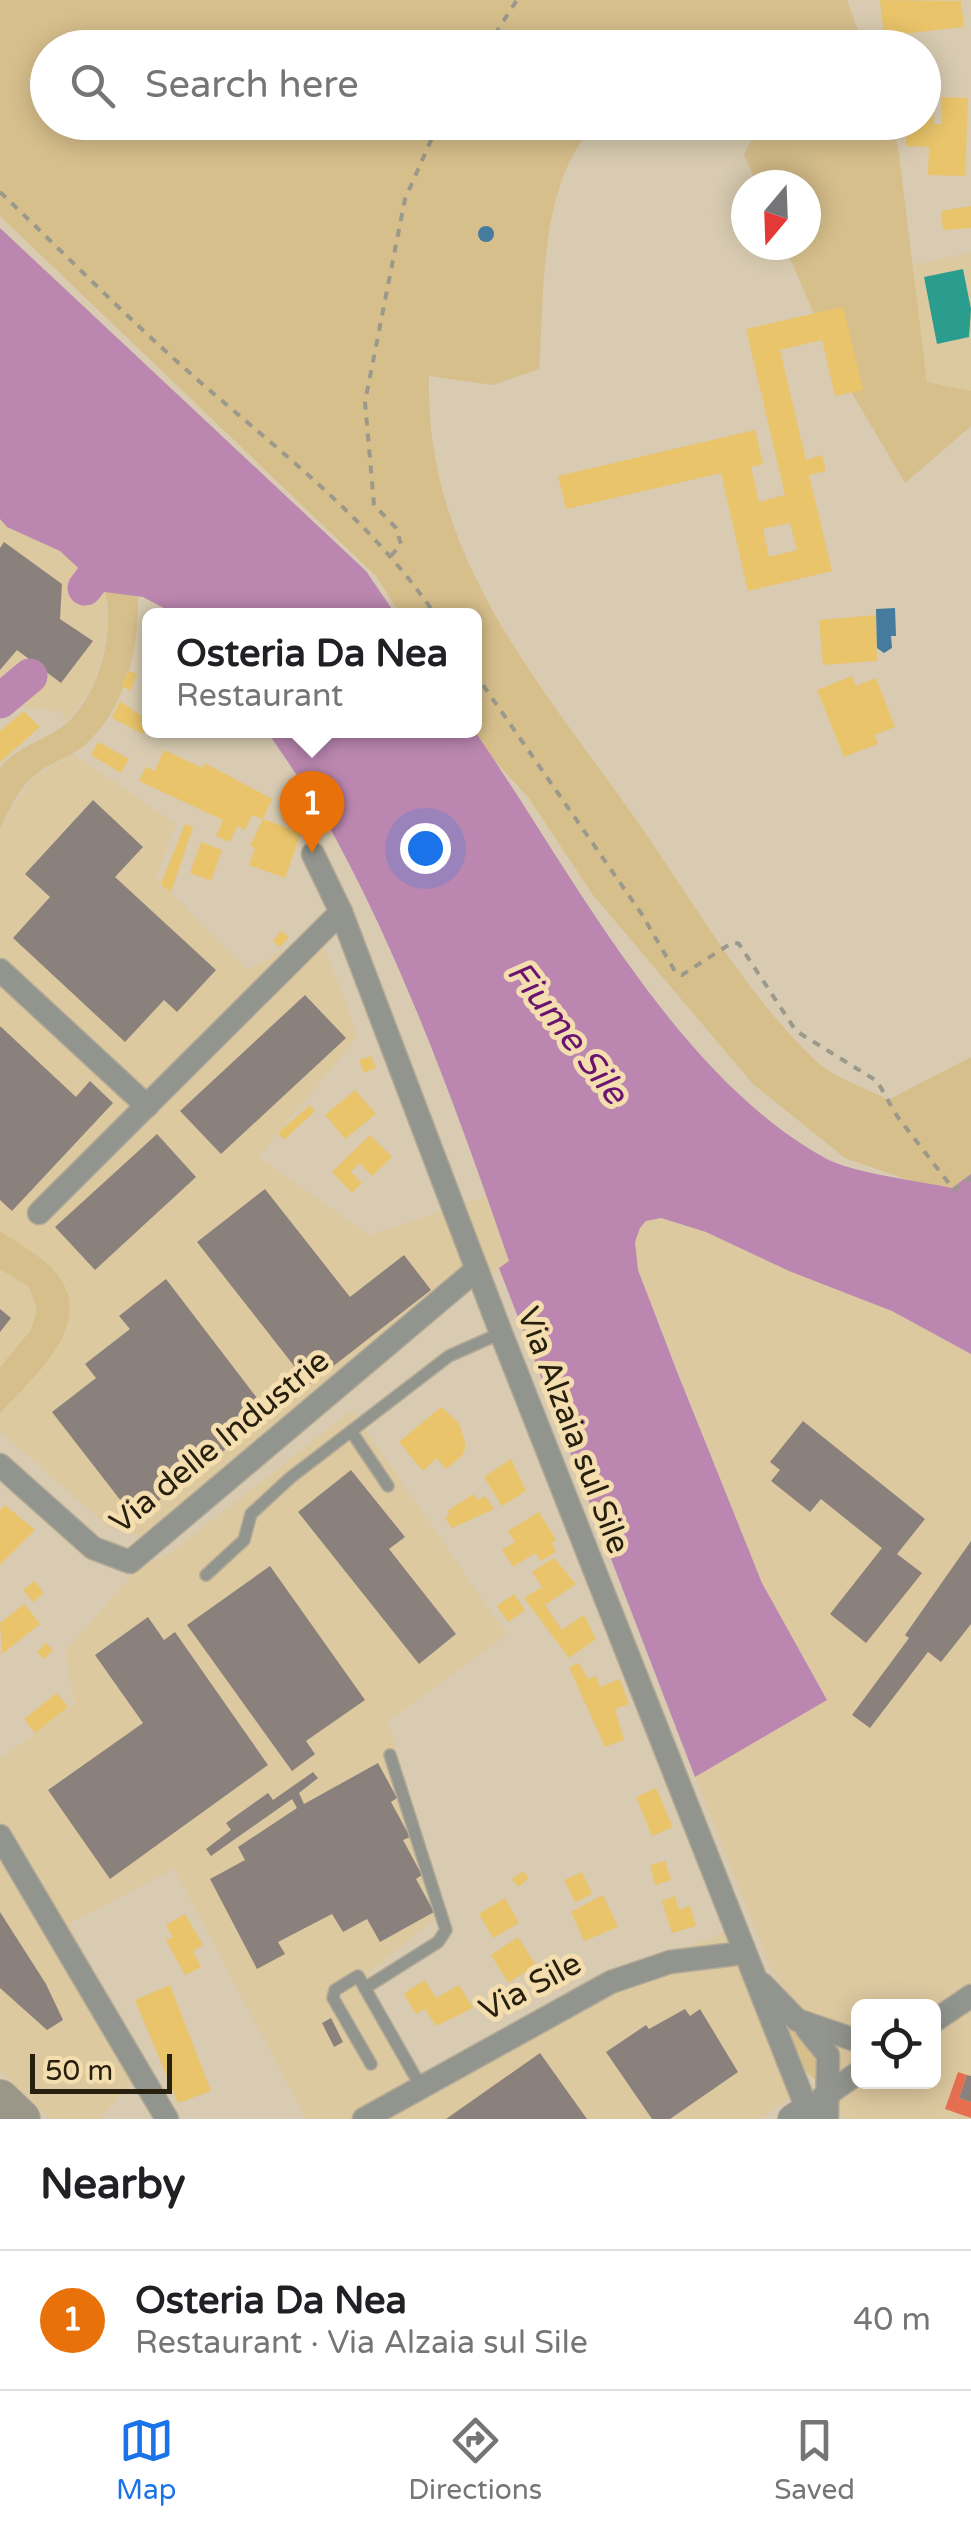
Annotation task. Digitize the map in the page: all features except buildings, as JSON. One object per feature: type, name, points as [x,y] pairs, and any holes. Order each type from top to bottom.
[{"type":"highway","points":[[0,2099],[21,2119]]},
{"type":"street","name":"Via Alzaia sul Sile","points":[[313,854],[341,912],[500,1333],[746,1961],[811,2112]]},
{"type":"street","points":[[39,1213],[341,912]]},
{"type":"street","points":[[0,970],[146,1106]]},
{"type":"street","name":"Via delle Industrie","points":[[0,1465],[93,1548],[130,1562],[476,1270]]},
{"type":"street","points":[[0,1836],[167,2119]]},
{"type":"street","name":"Via Alzaia sul Sile","points":[[746,1961],[797,2020],[851,2039]]},
{"type":"street","name":"Via Sile","points":[[364,2119],[611,1982],[670,1962],[746,1961]]},
{"type":"street","points":[[941,2017],[971,1996]]},
{"type":"street","points":[[797,2020],[828,2055],[811,2112]]},
{"type":"street","points":[[811,2112],[851,2079]]},
{"type":"lane","points":[[206,1575],[244,1540],[251,1514],[351,1431],[449,1356],[500,1333]]},
{"type":"lane","points":[[351,1431],[388,1486]]},
{"type":"lane","points":[[365,1988],[438,1942],[446,1930],[390,1754]]},
{"type":"lane","points":[[371,2064],[333,1998],[336,1990],[358,1976],[420,2085]]},
{"type":"path","points":[[498,30],[517,0]]},
{"type":"path","points":[[391,556],[400,544],[396,528],[374,506],[365,402],[405,199],[431,140]]},
{"type":"path","points":[[0,192],[196,378],[343,504],[391,556],[430,608]]},
{"type":"path","points":[[482,684],[641,913],[676,973],[686,972],[728,946],[739,944],[796,1031],[880,1086],[897,1116],[954,1190],[971,1178]]},
{"type":"shaded area","points":[[0,0],[847,0],[858,30],[30,30],[30,140],[583,140],[563,176],[554,207],[544,273],[539,369],[493,385],[429,376],[433,443],[447,506],[469,565],[533,675],[725,951],[791,1035],[822,1066],[888,1100],[971,1057],[971,1202],[845,1158],[753,1084],[593,895],[528,797],[485,750],[478,738],[482,738],[482,608],[397,608],[376,576],[0,216]]},
{"type":"shaded area","points":[[751,140],[896,140],[927,382],[971,391],[971,426],[905,483],[839,371],[791,260],[821,260],[821,170],[751,170],[744,155]]},
{"type":"shaded area","points":[[971,252],[971,403],[926,388],[904,267]]},
{"type":"shaded area","points":[[0,519],[7,527],[60,551],[105,592],[107,629],[99,667],[91,689],[66,722],[61,712],[0,703]]},
{"type":"shaded area","points":[[105,592],[138,596],[133,656],[120,695],[86,744],[27,783],[0,828],[0,768],[13,755],[72,718],[93,686],[108,628]]},
{"type":"shaded area","points":[[73,754],[176,824],[156,877],[247,970],[319,933],[358,1036],[259,1157],[369,1235],[487,1196],[509,1261],[143,1537],[107,1526],[0,1431],[0,1413],[40,1370],[64,1286],[53,1270],[0,1231],[0,828],[33,777]]},
{"type":"shaded area","points":[[661,1218],[706,1232],[789,1271],[892,1311],[971,1354],[971,2119],[843,2119],[834,2089],[791,1999],[769,1964],[695,1777],[827,1699],[762,1583],[638,1270],[635,1242],[646,1221]]},
{"type":"shaded area","points":[[0,1231],[57,1274],[67,1293],[69,1312],[56,1350],[0,1413],[0,1367],[31,1330],[37,1309],[29,1287],[0,1269]]},
{"type":"shaded area","points":[[0,1269],[28,1287],[37,1309],[31,1330],[0,1367]]},
{"type":"shaded area","points":[[352,1410],[507,1635],[388,1721],[443,1912],[369,1973],[414,2089],[603,1985],[726,1931],[803,2089],[760,2119],[306,2119],[174,1869],[70,1923],[137,2077],[99,2119],[51,2119],[0,2071],[0,1759],[75,1704],[65,1651],[141,1565],[168,1555]]},
{"type":"shaded area","points":[[784,2021],[817,2051],[818,2082],[805,2071]]},
{"type":"water","points":[[0,228],[366,571],[391,608],[164,608],[143,597],[104,592],[60,551],[7,527],[0,519]]},
{"type":"water","name":"Fiume Sile","points":[[272,738],[479,738],[629,965],[720,1076],[771,1121],[837,1163],[952,1188],[971,1174],[971,1354],[892,1311],[789,1271],[706,1232],[661,1218],[646,1221],[640,1228],[635,1242],[638,1270],[678,1374],[762,1583],[827,1700],[695,1777],[499,1268],[509,1261],[452,1101],[387,942],[312,799]]},
{"type":"waterway","points":[[85,588],[121,541]]},
{"type":"waterway","points":[[0,701],[30,676]]},
{"type":"place","name":"Osteria Da Nea","points":[[312,853]]}]
